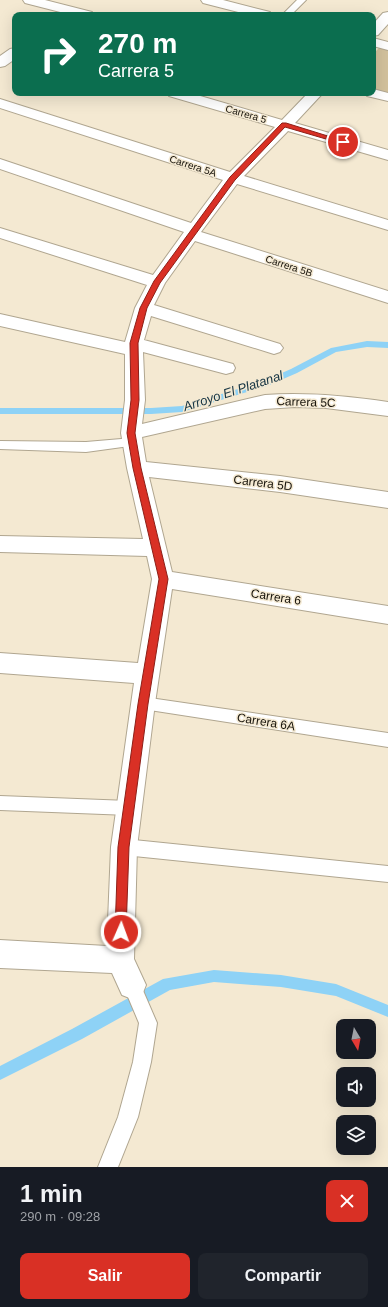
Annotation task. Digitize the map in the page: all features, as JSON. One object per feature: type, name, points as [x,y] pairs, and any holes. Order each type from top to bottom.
[{"type":"street","points":[[30,0],[63,12]]},
{"type":"street","points":[[67,12],[82,0]]},
{"type":"street","points":[[208,0],[254,12]]},
{"type":"street","points":[[376,29],[388,16]]},
{"type":"street","points":[[0,43],[12,46]]},
{"type":"street","points":[[376,43],[388,46]]},
{"type":"street","points":[[0,63],[12,54]]},
{"type":"street","points":[[376,94],[388,97]]},
{"type":"street","name":"Carrera 5","points":[[184,96],[388,155]]},
{"type":"street","points":[[132,985],[120,960],[124,847],[143,704],[163,579],[137,468],[133,424],[134,347],[144,308],[157,282],[192,232],[233,178],[313,96]]},
{"type":"street","name":"Carrera 5A","points":[[0,103],[233,178],[388,225]]},
{"type":"street","name":"Carrera 5B","points":[[0,164],[192,232],[388,298]]},
{"type":"street","points":[[0,233],[157,282]]},
{"type":"street","points":[[144,308],[274,348]]},
{"type":"street","points":[[0,320],[26,327],[134,347],[226,368]]},
{"type":"street","name":"Carrera 5C","points":[[133,424],[283,400],[362,404],[388,409]]},
{"type":"street","name":"Carrera 5D","points":[[137,468],[280,484],[388,500]]},
{"type":"street","points":[[0,544],[156,548]]},
{"type":"street","name":"Carrera 6","points":[[163,579],[388,615]]},
{"type":"street","points":[[0,662],[148,674]]},
{"type":"street","points":[[0,954],[120,960]]},
{"type":"lane","points":[[289,12],[302,0]]},
{"type":"lane","points":[[0,444],[86,448],[133,424]]},
{"type":"lane","name":"Carrera 6A","points":[[143,704],[388,740]]},
{"type":"lane","points":[[0,803],[129,808]]},
{"type":"lane","points":[[124,847],[388,874]]},
{"type":"lane","points":[[108,1167],[128,1117],[142,1062],[148,1023],[132,985]]},
{"type":"shaded area","points":[[379,48],[388,50],[388,94],[376,90],[376,51]]},
{"type":"waterway","name":"Arroyo El Platanal","points":[[0,411],[151,411],[182,409],[264,384],[294,371],[334,350],[367,344],[388,345]]},
{"type":"waterway","points":[[0,1073],[77,1034],[168,984],[214,976],[281,981],[336,990],[388,1011]]},
{"type":"route","points":[[121,932],[124,847],[143,704],[163,579],[137,468],[131,433],[135,400],[134,343],[144,308],[157,282],[233,178],[284,125],[343,142]]}]
